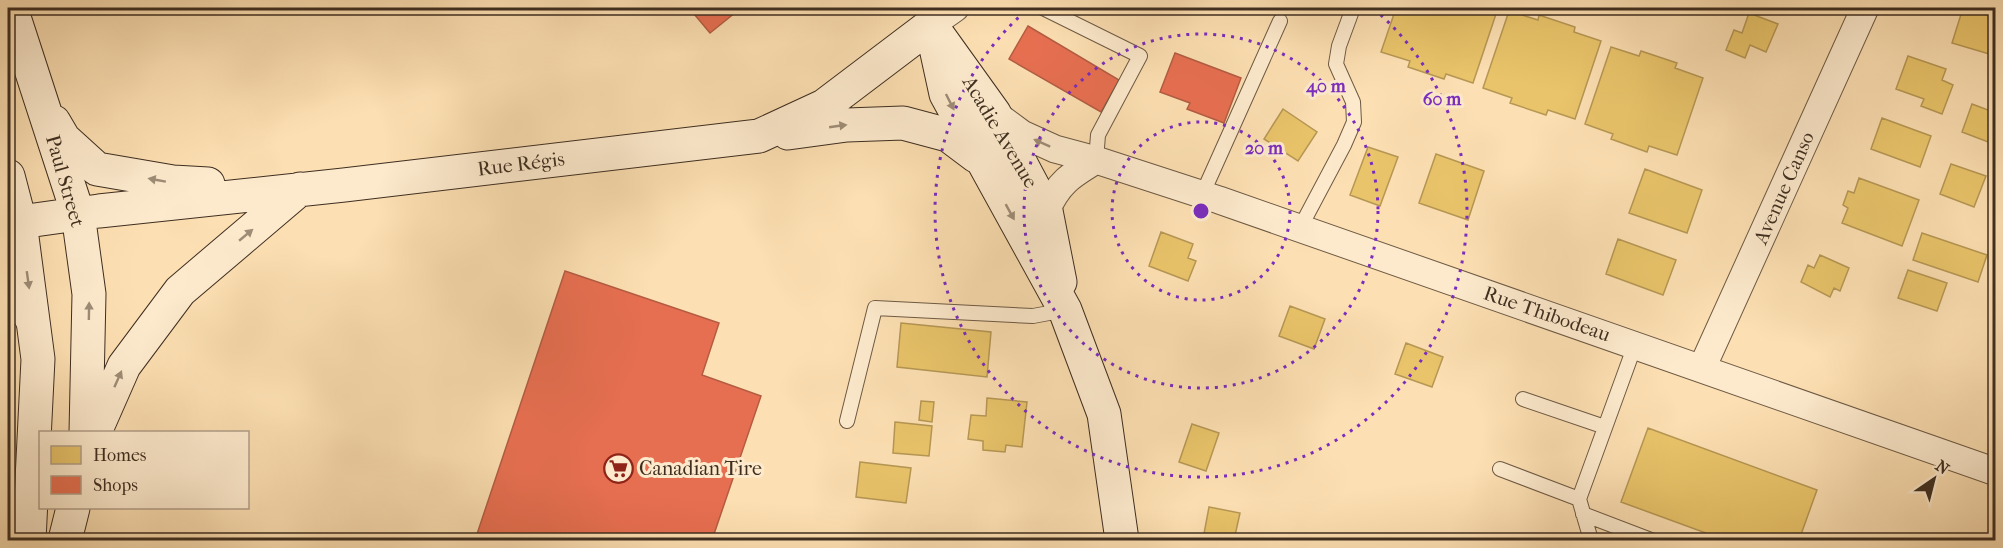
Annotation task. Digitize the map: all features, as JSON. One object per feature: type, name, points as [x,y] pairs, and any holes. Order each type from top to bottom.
[{"type":"street","name":"Paul Street","points":[[11,8],[78,214],[89,294],[86,431]]},
{"type":"street","name":"Avenue Canso","points":[[1702,368],[1865,8]]},
{"type":"street","name":"Acadie Avenue","points":[[934,13],[994,113],[1046,211],[1065,310]]},
{"type":"street","name":"Acadie Avenue","points":[[934,13],[946,94],[1065,310],[1104,414],[1122,540]]},
{"type":"street","name":"Rue Régis","points":[[14,223],[759,136],[824,106],[934,13]]},
{"type":"street","points":[[40,97],[64,139],[97,169],[173,182],[300,189]]},
{"type":"street","name":"Rue Thibodeau","points":[[994,113],[1022,134],[1054,149],[1096,160],[1300,228],[1995,472]]},
{"type":"street","points":[[759,136],[847,125],[903,123],[948,135],[982,161]]},
{"type":"street","points":[[1046,211],[1053,194],[1069,176],[1096,160]]},
{"type":"street","points":[[8,176],[38,359],[29,540]]},
{"type":"street","points":[[95,431],[124,366],[180,291],[300,189]]},
{"type":"street","points":[[65,540],[73,509]]},
{"type":"lane","points":[[1043,8],[1140,56],[1098,135],[1096,160]]},
{"type":"lane","points":[[1300,228],[1354,122],[1353,102],[1336,64],[1339,46],[1353,8]]},
{"type":"lane","points":[[1202,195],[1280,21]]},
{"type":"lane","points":[[8,300],[19,315],[38,359]]},
{"type":"lane","points":[[847,421],[875,308],[1033,316],[1065,310]]},
{"type":"lane","points":[[1591,540],[1579,499],[1635,345]]},
{"type":"lane","points":[[1523,399],[1605,427]]},
{"type":"lane","points":[[1500,469],[1579,499]]},
{"type":"lane","points":[[1583,514],[1652,540]]},
{"type":"building: Homes","points":[[1396,8],[1498,8],[1473,83],[1446,74],[1444,79],[1408,67],[1410,61],[1381,52]]},
{"type":"building: Homes","points":[[1963,8],[1996,18],[1996,56],[1952,43]]},
{"type":"building: Homes","points":[[1509,11],[1538,20],[1539,15],[1575,27],[1574,32],[1601,41],[1575,119],[1548,110],[1546,115],[1510,103],[1512,98],[1483,88]]},
{"type":"building: Homes","points":[[1749,13],[1778,24],[1766,52],[1750,45],[1745,58],[1726,50],[1734,30],[1742,33]]},
{"type":"building: Homes","points":[[1611,47],[1639,56],[1641,51],[1677,63],[1675,68],[1703,78],[1677,155],[1649,146],[1647,152],[1611,139],[1613,134],[1585,124]]},
{"type":"building: Homes","points":[[1908,56],[1946,69],[1942,80],[1953,85],[1942,114],[1921,106],[1924,99],[1896,89]]},
{"type":"building: Homes","points":[[1972,104],[1996,113],[1996,145],[1962,132]]},
{"type":"building: Homes","points":[[1283,109],[1317,132],[1298,161],[1264,139]]},
{"type":"building: Homes","points":[[1882,118],[1931,136],[1920,167],[1871,149]]},
{"type":"building: Homes","points":[[1368,147],[1398,157],[1380,206],[1350,195]]},
{"type":"building: Homes","points":[[1436,154],[1484,171],[1468,220],[1419,203]]},
{"type":"building: Homes","points":[[1951,164],[1986,176],[1974,207],[1940,194]]},
{"type":"building: Homes","points":[[1645,169],[1702,190],[1687,233],[1629,213]]},
{"type":"building: Homes","points":[[1859,178],[1919,200],[1902,246],[1842,223],[1848,208],[1843,205],[1848,191],[1854,193]]},
{"type":"building: Homes","points":[[1161,232],[1193,244],[1188,258],[1196,261],[1188,281],[1149,266]]},
{"type":"building: Homes","points":[[1922,233],[1987,255],[1978,282],[1913,260]]},
{"type":"building: Homes","points":[[1618,239],[1676,260],[1663,295],[1606,274]]},
{"type":"building: Homes","points":[[1820,255],[1849,268],[1840,291],[1834,288],[1830,297],[1801,282],[1808,265],[1814,268]]},
{"type":"building: Homes","points":[[1908,270],[1947,283],[1937,311],[1898,298]]},
{"type":"building: Homes","points":[[1290,306],[1325,319],[1314,349],[1279,336]]},
{"type":"building: Homes","points":[[901,323],[991,332],[987,377],[897,367]]},
{"type":"building: Homes","points":[[1406,343],[1443,357],[1432,387],[1395,374]]},
{"type":"building: Homes","points":[[987,398],[1027,402],[1022,447],[1006,445],[1005,452],[983,450],[983,441],[968,439],[971,415],[986,416]]},
{"type":"building: Homes","points":[[921,401],[934,402],[932,422],[919,420]]},
{"type":"building: Homes","points":[[895,422],[932,426],[929,456],[893,453]]},
{"type":"building: Homes","points":[[1192,424],[1219,433],[1206,471],[1179,462]]},
{"type":"building: Homes","points":[[1648,428],[1817,490],[1799,540],[1712,540],[1714,536],[1621,502]]},
{"type":"building: Homes","points":[[860,462],[911,468],[906,503],[856,497]]},
{"type":"building: Homes","points":[[1209,507],[1240,513],[1234,540],[1203,539]]},
{"type":"building: Shops","points":[[689,8],[741,8],[710,33]]},
{"type":"building: Shops","points":[[1028,26],[1119,80],[1101,112],[1009,59]]},
{"type":"building: Shops","points":[[1175,53],[1241,78],[1224,123],[1187,109],[1190,103],[1160,92]]},
{"type":"building: Shops","name":"Canadian Tire","points":[[565,271],[719,323],[702,375],[761,396],[712,540],[475,540]]},
{"type":"place","name":"Canadian Tire","points":[[618,468]]}]
